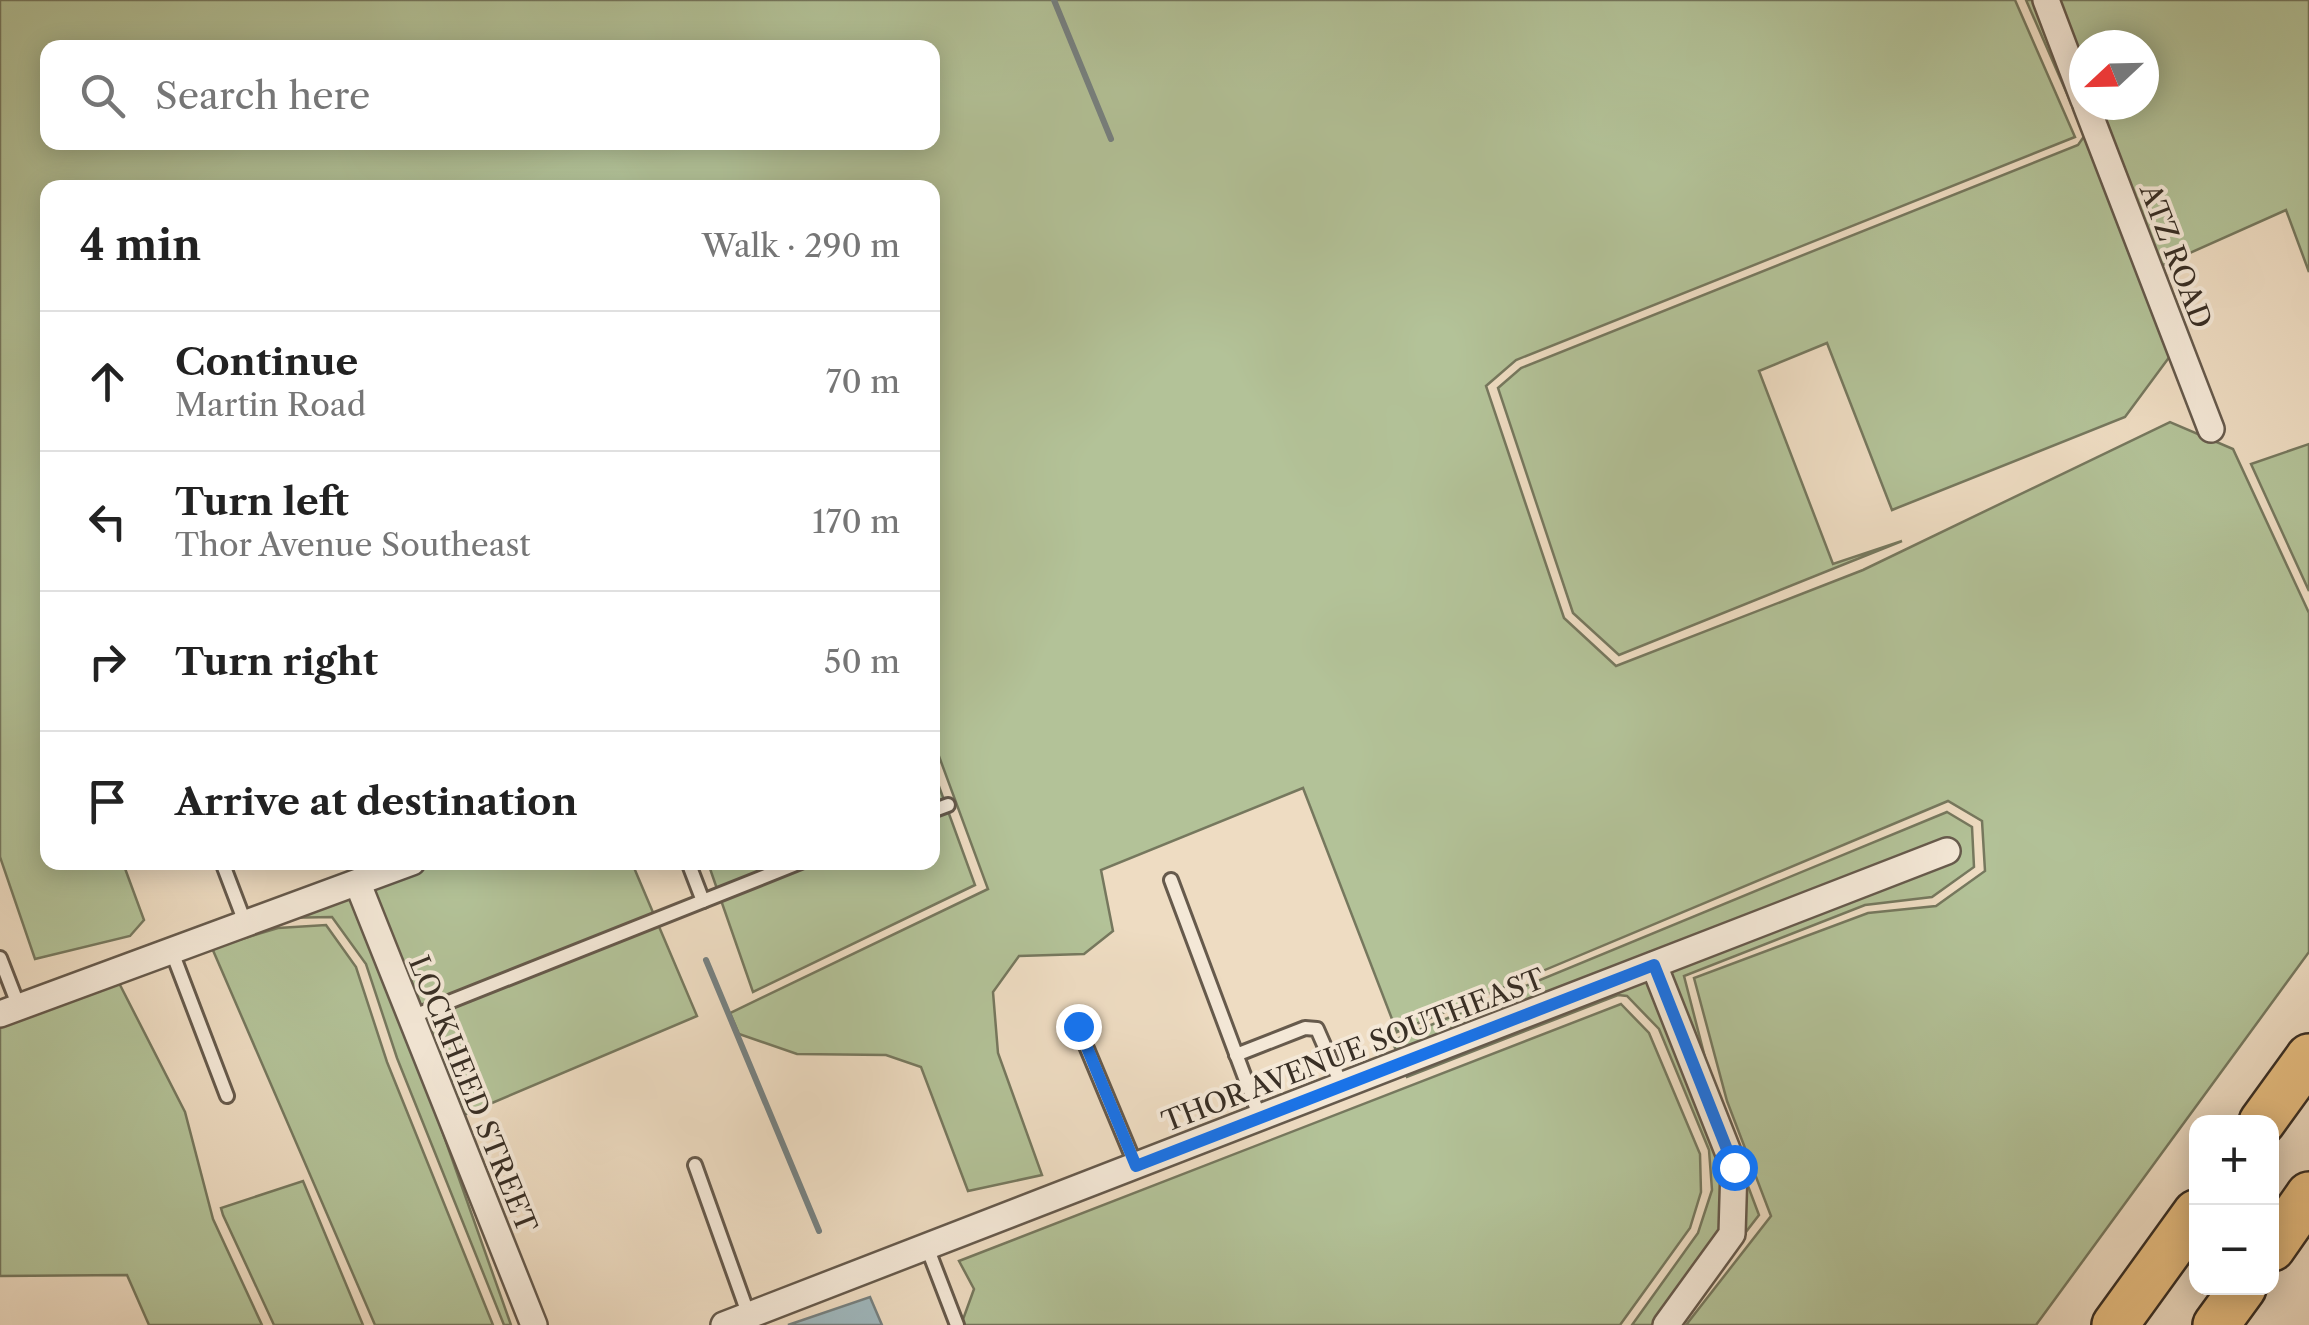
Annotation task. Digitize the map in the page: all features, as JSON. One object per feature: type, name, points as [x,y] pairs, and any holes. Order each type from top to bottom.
[{"type":"highway","points":[[2267,1115],[2309,1057]]},
{"type":"highway","points":[[2279,1238],[2309,1195]]},
{"type":"highway","points":[[2116,1325],[2189,1223]]},
{"type":"highway","points":[[2216,1325],[2238,1295]]},
{"type":"street","name":"ATZ ROAD","points":[[2046,0],[2069,60]]},
{"type":"street","name":"ATZ ROAD","points":[[2092,120],[2211,429]]},
{"type":"street","name":"THOR AVENUE SOUTHEAST","points":[[724,1325],[1947,851]]},
{"type":"street","points":[[9,1010],[246,925],[371,874]]},
{"type":"street","name":"LOCKHEED STREET","points":[[371,874],[410,1017],[534,1325]]},
{"type":"street","points":[[1654,965],[1734,1167],[1732,1234],[1666,1325]]},
{"type":"lane","points":[[940,808],[948,805]]},
{"type":"lane","points":[[225,870],[246,925]]},
{"type":"lane","points":[[691,870],[703,902]]},
{"type":"lane","points":[[410,1017],[782,870]]},
{"type":"lane","points":[[1170,880],[1260,1118]]},
{"type":"lane","points":[[172,952],[228,1096]]},
{"type":"lane","points":[[0,958],[9,1010]]},
{"type":"lane","points":[[1078,1026],[1136,1166]]},
{"type":"lane","points":[[1236,1055],[1305,1028],[1317,1029],[1342,1086]]},
{"type":"lane","points":[[695,1164],[749,1316]]},
{"type":"lane","points":[[927,1247],[956,1325]]},
{"type":"green space","points":[[0,0],[2015,0],[2075,137],[1516,360],[1486,386],[1564,618],[1616,666],[1863,570],[2170,422],[2233,449],[2309,613],[2309,952],[2036,1325],[1686,1325],[1771,1216],[1727,1101],[1694,978],[1868,913],[1936,906],[1985,871],[1982,821],[1948,801],[1397,1032],[1303,788],[1101,870],[1113,931],[1084,954],[1019,956],[993,992],[998,1053],[1042,1175],[968,1191],[921,1067],[886,1055],[797,1054],[739,1034],[730,1013],[988,889],[940,759],[940,180],[40,180],[40,870],[126,870],[144,920],[130,936],[35,959],[0,857]]},
{"type":"green space","points":[[2026,0],[2309,0],[2309,272],[2286,210],[2154,269],[2176,348],[2125,417],[1892,510],[1827,343],[1759,371],[1833,564],[1902,541],[1619,655],[1573,613],[1498,388],[1521,368],[2078,145],[2085,135],[2078,120],[2159,120],[2159,30],[2069,30],[2069,98]]},
{"type":"green space","points":[[2309,444],[2309,591],[2251,464]]},
{"type":"green space","points":[[940,789],[975,885],[753,992],[710,870],[940,870]]},
{"type":"green space","points":[[1947,812],[1972,827],[1974,867],[1932,897],[1865,905],[1684,976],[1717,1104],[1759,1215],[1674,1325],[1632,1325],[1698,1233],[1712,1190],[1709,1150],[1659,1029],[1627,996],[1618,995],[1407,1077],[1392,1041]]},
{"type":"green space","points":[[365,870],[635,870],[697,1016],[440,1125],[511,1325],[504,1325],[397,1058],[366,964],[332,917],[279,918]]},
{"type":"green space","points":[[326,925],[356,967],[387,1062],[493,1325],[375,1325],[212,948],[278,928]]},
{"type":"green space","points":[[118,981],[185,1112],[213,1219],[262,1325],[149,1325],[127,1275],[0,1276],[0,1025]]},
{"type":"green space","points":[[1621,1004],[1649,1033],[1700,1154],[1701,1192],[1690,1228],[1620,1325],[961,1325],[974,1289],[959,1261]]},
{"type":"green space","points":[[303,1181],[363,1325],[274,1325],[223,1215],[221,1208]]},
{"type":"water","points":[[870,1297],[882,1325],[788,1325]]},
{"type":"waterway","points":[[1054,0],[1111,139]]},
{"type":"waterway","points":[[706,960],[819,1231]]},
{"type":"route","points":[[1078,1026],[1136,1166],[1654,965],[1734,1167]]}]
